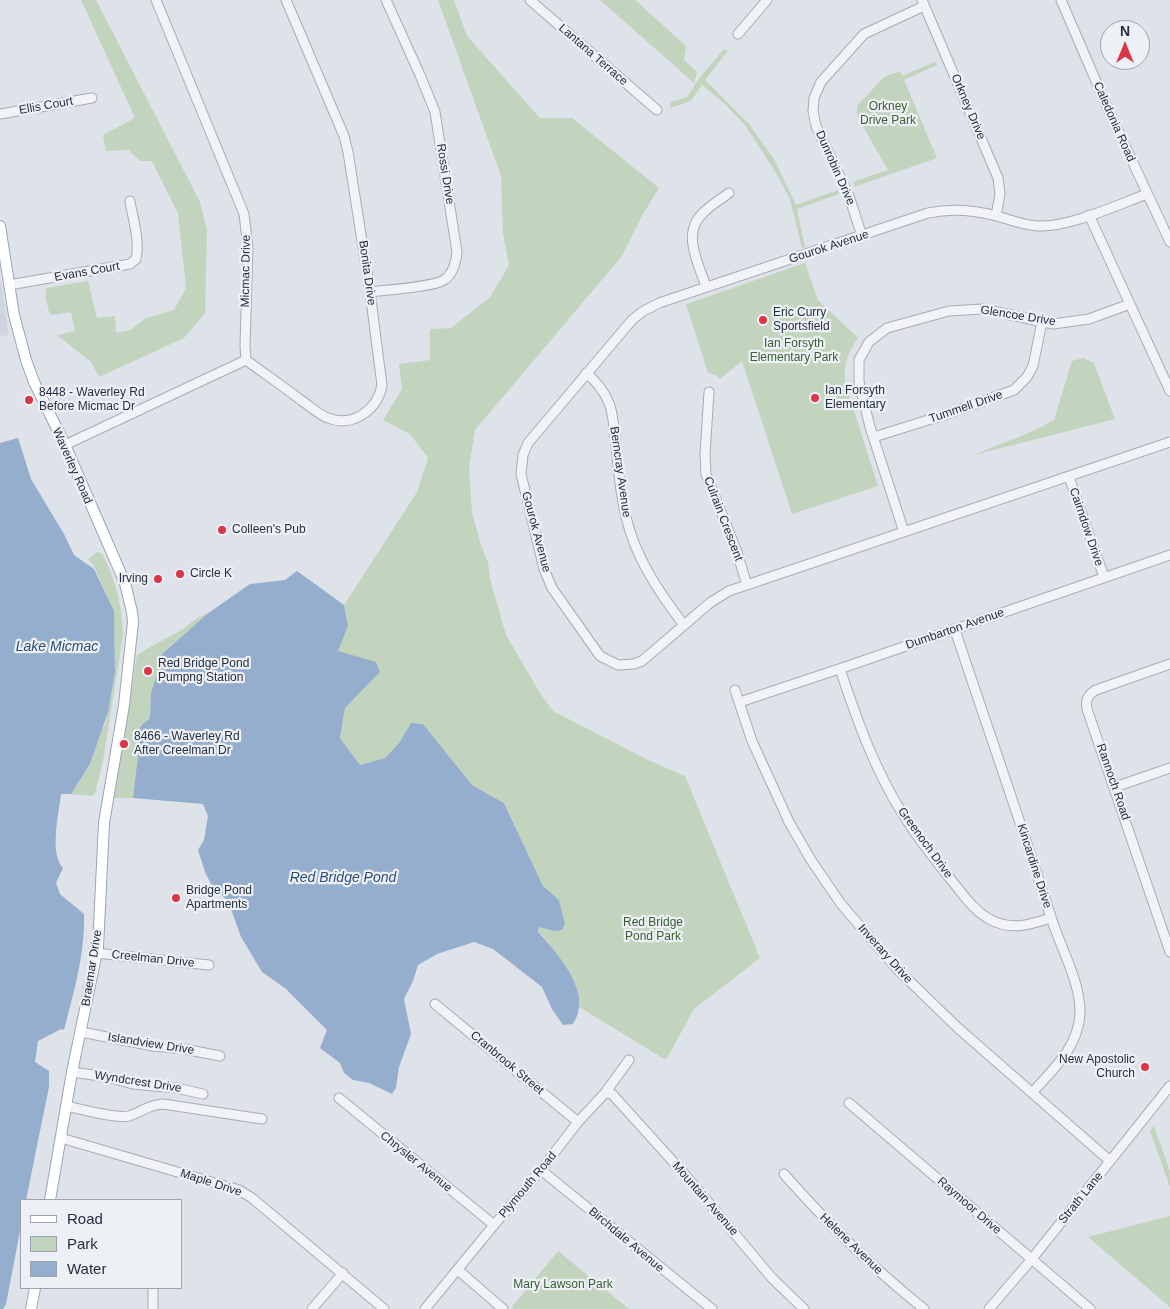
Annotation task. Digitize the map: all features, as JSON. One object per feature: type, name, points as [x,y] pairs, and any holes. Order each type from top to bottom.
[{"type":"main road","name":"Waverley Road","points":[[0,226],[17,328],[31,375],[44,406],[65,445],[125,583],[132,612],[132,648],[124,704]]},
{"type":"main road","name":"Braemar Drive","points":[[50,1199],[72,1072],[96,953],[104,823],[124,704]]},
{"type":"main road","points":[[31,1309],[35,1289]]},
{"type":"street","name":"Micmac Drive","points":[[156,0],[244,214],[248,248],[246,360]]},
{"type":"street","name":"Bonita Drive","points":[[246,360],[327,418],[347,420],[364,414],[376,403],[382,385],[353,172],[344,136],[286,0]]},
{"type":"street","name":"Rossi Drive","points":[[370,292],[437,283],[448,276],[454,269],[456,252],[435,112],[386,0]]},
{"type":"street","name":"Lantana Terrace","points":[[530,0],[657,110]]},
{"type":"street","points":[[738,34],[767,0]]},
{"type":"street","name":"Caledonia Road","points":[[1061,0],[1108,109],[1170,242]]},
{"type":"street","name":"Orkney Drive","points":[[923,3],[998,178],[1000,194],[996,216]]},
{"type":"street","name":"Dunrobin Drive","points":[[862,236],[849,196],[816,126],[813,111],[814,98],[821,82],[864,34],[923,3]]},
{"type":"street","name":"Ellis Court","points":[[0,114],[92,98]]},
{"type":"street","points":[[706,286],[694,254],[693,232],[702,214],[730,193]]},
{"type":"street","name":"Gourok Avenue","points":[[1147,194],[1064,223],[1046,226],[1026,225],[996,216],[958,210],[941,210],[659,303],[632,320],[528,443],[521,460],[521,474],[544,569],[552,588],[600,656],[613,664],[626,665],[642,661],[711,602],[747,584],[1170,442]]},
{"type":"street","name":"Evans Court","points":[[9,285],[130,264],[136,259],[138,251],[130,201]]},
{"type":"street","points":[[1089,215],[1170,391]]},
{"type":"street","name":"Glencoe Drive","points":[[904,532],[859,382],[859,360],[869,342],[887,328],[949,311],[965,309],[999,312],[1053,324],[1089,319],[1130,304]]},
{"type":"street","name":"Tummell Drive","points":[[874,437],[1014,390],[1027,377],[1033,366],[1042,322]]},
{"type":"street","points":[[65,445],[246,360]]},
{"type":"street","name":"Berncray Avenue","points":[[586,373],[597,382],[610,404],[626,518],[632,534],[657,589],[683,624]]},
{"type":"street","name":"Culrain Crescent","points":[[709,392],[705,455],[706,474],[737,552],[747,584]]},
{"type":"street","name":"Cairndow Drive","points":[[1069,477],[1104,577]]},
{"type":"street","name":"Dumbarton Avenue","points":[[740,702],[1170,555]]},
{"type":"street","name":"Kincardine Drive","points":[[955,630],[1033,859],[1051,918],[1076,985],[1079,1002],[1080,1014],[1076,1035],[1067,1053],[1032,1093]]},
{"type":"street","name":"Rannoch Road","points":[[1170,664],[1096,690],[1087,699],[1087,709],[1170,952]]},
{"type":"street","name":"Greenoch Drive","points":[[840,669],[864,738],[904,816],[935,860],[973,907],[989,919],[1012,926],[1026,926],[1051,918]]},
{"type":"street","name":"Inverary Drive","points":[[735,690],[752,741],[789,822],[811,860],[841,904],[897,969],[958,1028],[1110,1162]]},
{"type":"street","points":[[1115,787],[1170,768]]},
{"type":"street","name":"Creelman Drive","points":[[96,953],[209,965]]},
{"type":"street","name":"Cranbrook Street","points":[[435,1004],[578,1122]]},
{"type":"street","name":"Islandview Drive","points":[[81,1032],[153,1046],[184,1049],[220,1056]]},
{"type":"street","name":"Plymouth Road","points":[[425,1309],[542,1170],[578,1122],[605,1093],[629,1060]]},
{"type":"street","name":"Wyndcrest Drive","points":[[72,1072],[107,1077],[132,1084],[176,1088],[203,1094]]},
{"type":"street","name":"Strath Lane","points":[[989,1309],[1031,1260],[1170,1086]]},
{"type":"street","name":"Mountain Avenue","points":[[605,1093],[612,1094],[772,1278],[804,1309]]},
{"type":"street","name":"Chrysler Avenue","points":[[339,1098],[494,1225]]},
{"type":"street","name":"Raymoor Drive","points":[[849,1103],[1090,1309]]},
{"type":"street","points":[[66,1106],[125,1116],[149,1106],[163,1104],[262,1119]]},
{"type":"street","name":"Maple Drive","points":[[61,1138],[239,1190],[252,1198],[384,1309]]},
{"type":"street","name":"Birchdale Avenue","points":[[542,1170],[712,1309]]},
{"type":"street","name":"Helene Avenue","points":[[784,1174],[822,1217],[869,1263],[924,1309]]},
{"type":"street","points":[[458,1270],[503,1309]]},
{"type":"street","points":[[312,1309],[343,1273]]},
{"type":"street","points":[[153,1289],[153,1309]]},
{"type":"shaded area","points":[[0,277],[9,335],[0,336]]},
{"type":"green space","points":[[81,0],[96,0],[200,202],[207,230],[205,313],[184,338],[99,377],[91,362],[57,335],[75,331],[71,312],[52,315],[49,312],[46,299],[46,288],[88,281],[97,318],[115,316],[116,333],[130,330],[146,318],[174,310],[186,288],[178,213],[152,161],[140,161],[129,150],[106,151],[103,135],[135,118]]},
{"type":"green space","name":"Red Bridge Pond Park","points":[[438,0],[454,0],[467,36],[540,118],[572,118],[659,188],[643,214],[622,256],[475,430],[469,467],[472,512],[488,562],[490,579],[506,635],[540,693],[553,711],[648,760],[685,776],[760,958],[694,1009],[666,1060],[579,1007],[579,997],[572,976],[538,931],[539,926],[545,928],[565,924],[559,900],[543,886],[504,803],[472,785],[423,724],[411,723],[399,743],[385,758],[360,765],[340,738],[345,708],[380,672],[337,651],[348,626],[344,605],[417,492],[428,458],[410,434],[383,420],[402,389],[399,364],[430,360],[430,329],[451,328],[489,298],[509,266],[503,234],[501,176]]},
{"type":"green space","points":[[600,0],[635,0],[686,46],[684,60],[697,72],[694,83]]},
{"type":"green space","points":[[724,49],[728,51],[705,80],[749,124],[775,161],[796,205],[838,190],[839,194],[797,209],[805,247],[802,248],[790,199],[776,173],[745,125],[725,104],[702,85],[691,101],[670,108],[671,102],[687,97],[700,77]]},
{"type":"green space","name":"Orkney Drive Park","points":[[935,62],[937,65],[904,80],[937,158],[854,187],[853,182],[888,170],[857,116],[857,106],[884,77],[900,71],[902,76]]},
{"type":"green space","name":"Ian Forsyth Elementary Park","points":[[805,263],[818,300],[858,338],[851,348],[847,359],[845,383],[878,486],[792,514],[742,361],[720,379],[708,373],[686,304]]},
{"type":"green space","points":[[1083,358],[1094,363],[1115,419],[974,455],[1025,435],[1054,420],[1072,361]]},
{"type":"green space","points":[[97,552],[103,555],[115,584],[120,604],[123,635],[103,761],[95,793],[92,796],[71,794],[90,764],[99,735],[105,724],[115,672],[114,611],[93,564],[88,559]]},
{"type":"green space","points":[[207,614],[161,655],[151,692],[150,718],[141,726],[140,730],[133,798],[114,798],[137,655],[183,629],[197,618]]},
{"type":"green space","points":[[1154,1126],[1170,1171],[1170,1187],[1150,1131]]},
{"type":"green space","points":[[1170,1216],[1170,1307],[1088,1237]]},
{"type":"green space","name":"Mary Lawson Park","points":[[558,1251],[629,1309],[513,1309],[512,1307]]},
{"type":"water","name":"Lake Micmac","points":[[18,438],[31,479],[64,534],[74,555],[94,569],[114,611],[115,672],[108,712],[90,764],[71,794],[61,794],[57,822],[56,853],[63,868],[56,883],[60,894],[84,914],[83,944],[64,1030],[61,1029],[38,1041],[35,1062],[49,1071],[49,1087],[26,1199],[20,1199],[20,1231],[6,1304],[3,1309],[0,1309],[0,443]]},
{"type":"water","name":"Red Bridge Pond","points":[[297,571],[344,605],[348,626],[338,651],[376,662],[380,672],[345,708],[340,738],[360,765],[385,758],[399,743],[411,723],[423,724],[472,785],[504,803],[543,886],[559,900],[565,924],[562,930],[554,931],[539,927],[538,932],[555,951],[571,975],[579,1000],[578,1012],[573,1024],[563,1025],[552,1009],[542,987],[493,949],[474,942],[437,954],[418,965],[404,999],[411,1034],[399,1067],[396,1088],[392,1094],[369,1083],[353,1080],[344,1073],[340,1063],[320,1048],[327,1030],[286,989],[262,972],[241,937],[228,901],[212,886],[205,872],[198,850],[204,840],[208,816],[203,804],[133,798],[140,730],[141,726],[150,718],[151,692],[161,655],[207,614],[250,584],[285,580]]},
{"type":"place","name":"Eric Curry Sportsfield","points":[[763,320]]},
{"type":"place","name":"Ian Forsyth Elementary","points":[[815,398]]},
{"type":"place","name":"8448 - Waverley Rd Before Micmac Dr","points":[[29,400]]},
{"type":"place","name":"Colleen's Pub","points":[[222,530]]},
{"type":"place","name":"Circle K","points":[[180,574]]},
{"type":"place","name":"Irving","points":[[158,579]]},
{"type":"place","name":"Red Bridge Pond Pumpng Station","points":[[148,671]]},
{"type":"place","name":"8466 - Waverley Rd After Creelman Dr","points":[[124,744]]},
{"type":"place","name":"Bridge Pond Apartments","points":[[176,898]]},
{"type":"place","name":"New Apostolic Church","points":[[1145,1067]]}]
